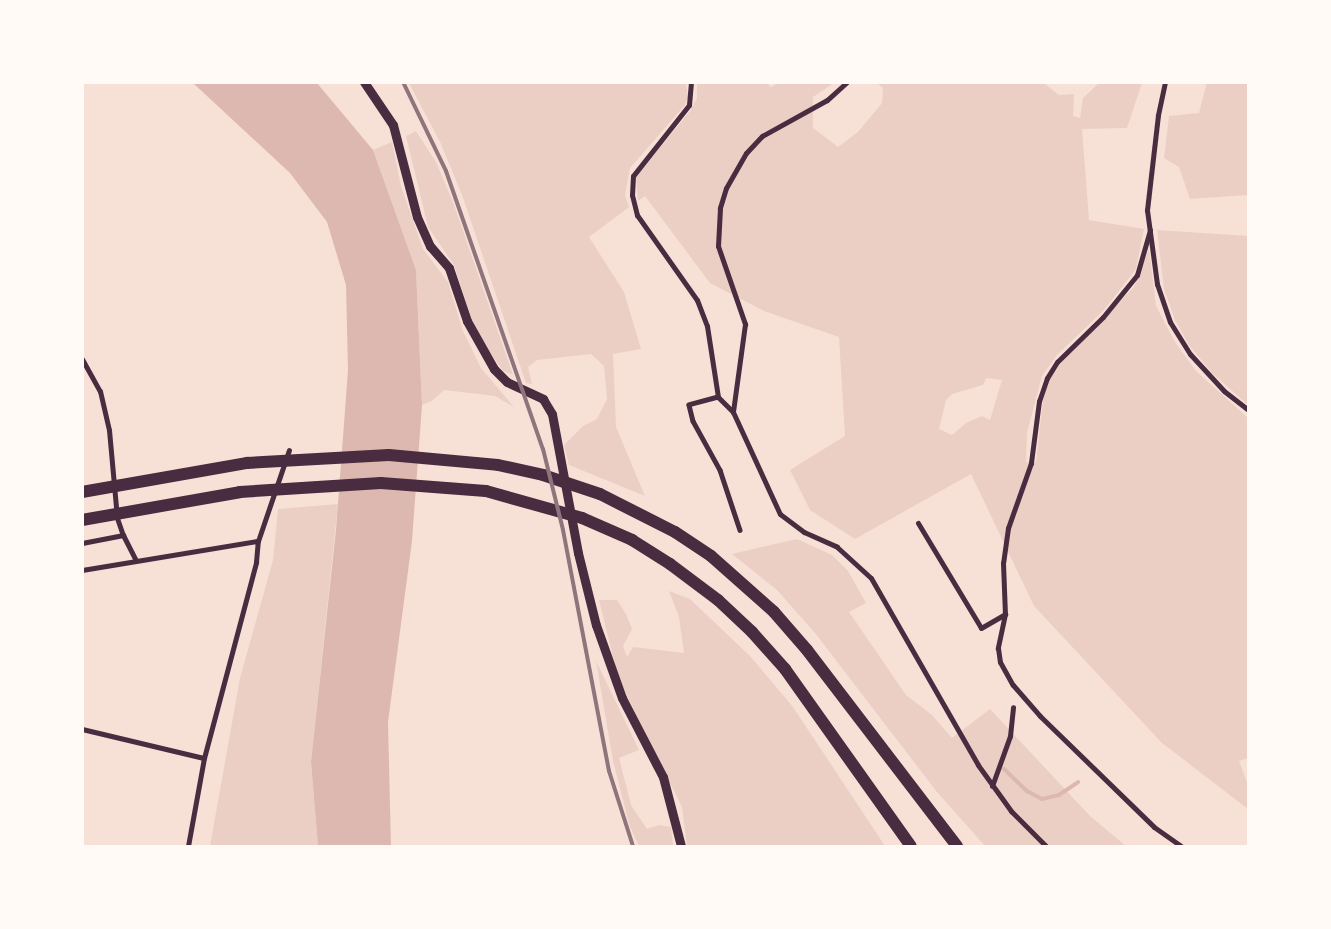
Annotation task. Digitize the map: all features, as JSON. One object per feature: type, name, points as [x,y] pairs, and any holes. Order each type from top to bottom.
[{"type":"highway","points":[[82,492],[248,464],[389,455],[448,458],[543,475],[600,494],[675,532],[711,556],[774,612],[807,650],[957,846]]},
{"type":"highway","points":[[82,520],[203,498],[318,485],[431,484],[486,491],[582,518],[632,540],[718,600],[785,669],[912,846]]},
{"type":"street","points":[[364,82],[393,125],[418,217],[430,246],[449,268],[466,321],[494,369],[507,382],[543,399],[552,414],[578,553],[596,625],[622,698],[663,777],[681,846]]},
{"type":"street","points":[[691,82],[689,105],[633,176],[632,195],[637,215],[697,300],[707,326],[718,397],[733,412],[780,514],[804,532],[837,547],[870,578],[992,786],[1011,811],[1046,846]]},
{"type":"street","points":[[733,412],[745,324],[718,246],[720,208],[726,188],[746,153],[762,136],[777,125],[827,100],[847,82]]},
{"type":"street","points":[[1165,82],[1158,115],[1147,210],[1157,284],[1170,322],[1190,354],[1224,391],[1248,410]]},
{"type":"street","points":[[1150,230],[1144,258],[1132,282],[1103,317],[1057,362],[1039,401],[1031,463],[1008,528],[1003,563],[1005,614],[998,648],[1000,662],[1013,685],[1040,716],[1154,827],[1181,846]]},
{"type":"street","points":[[82,359],[100,391],[108,430],[118,518],[123,535],[135,559]]},
{"type":"street","points":[[718,397],[689,405],[692,421],[720,470],[740,530]]},
{"type":"street","points":[[188,846],[204,758],[252,580],[258,541],[289,450]]},
{"type":"street","points":[[918,523],[981,628],[1005,614]]},
{"type":"street","points":[[82,543],[123,535]]},
{"type":"street","points":[[82,570],[135,559],[258,541]]},
{"type":"street","points":[[992,786],[1010,736],[1014,707]]},
{"type":"street","points":[[82,729],[204,758]]},
{"type":"shaded area","points":[[1207,82],[1248,83],[1248,195],[1190,199],[1179,167],[1164,158],[1169,116],[1199,113]]},
{"type":"shaded area","points":[[193,83],[317,83],[373,150],[416,270],[422,405],[412,541],[388,722],[391,846],[318,846],[311,762],[336,530],[348,370],[346,285],[327,222],[290,173]]},
{"type":"shaded area","points":[[409,83],[686,83],[688,97],[685,105],[630,168],[625,195],[629,207],[589,237],[624,292],[641,349],[613,354],[616,427],[645,496],[569,465],[564,445],[583,426],[597,419],[607,399],[604,366],[591,354],[537,360],[528,367],[532,384],[526,383],[462,195],[441,144]]},
{"type":"shaded area","points":[[697,83],[767,83],[771,87],[778,83],[834,83],[813,97],[813,128],[838,147],[858,132],[882,103],[883,88],[877,83],[1044,83],[1059,95],[1074,94],[1073,116],[1080,118],[1083,98],[1099,83],[1142,83],[1127,128],[1082,129],[1089,220],[1144,229],[1136,269],[1104,310],[1057,355],[1042,376],[1027,433],[1026,462],[1036,462],[1043,400],[1050,379],[1067,355],[1134,287],[1149,249],[1156,306],[1175,342],[1196,371],[1248,418],[1248,758],[1239,761],[1248,785],[1248,809],[1162,743],[1034,606],[971,474],[855,539],[810,510],[790,470],[845,436],[839,337],[764,311],[710,283],[645,196],[638,201],[636,177],[690,111],[697,98]],"holes":[[[986,378],[1002,380],[990,420],[982,416],[966,423],[952,435],[939,429],[946,400],[952,394],[983,385]]]},
{"type":"shaded area","points":[[416,131],[436,162],[453,202],[513,375],[503,371],[489,351],[472,320],[454,265],[428,227],[406,136]]},
{"type":"shaded area","points":[[392,142],[401,186],[423,249],[448,282],[463,331],[481,368],[514,407],[495,396],[444,390],[432,401],[422,405],[416,270],[373,150]]},
{"type":"shaded area","points":[[1157,230],[1248,236],[1248,405],[1212,373],[1189,345],[1175,320],[1164,289]]},
{"type":"shaded area","points":[[338,504],[311,762],[318,846],[210,846],[240,678],[273,560],[278,509]]},
{"type":"shaded area","points":[[797,539],[832,555],[848,571],[866,603],[849,612],[906,695],[932,715],[952,738],[990,709],[1090,816],[1126,846],[985,846],[937,792],[815,633],[777,590],[732,554]]},
{"type":"shaded area","points":[[669,591],[690,599],[750,656],[793,707],[885,846],[687,846],[682,807],[627,696],[615,665],[599,600],[617,600],[626,614],[632,629],[623,646],[627,657],[633,647],[684,653],[679,617]]},
{"type":"shaded area","points":[[596,661],[639,750],[619,758],[631,805],[647,829],[659,825],[671,827],[673,846],[639,846],[630,827],[613,761]]},
{"type":"waterway","points":[[1004,769],[1027,791],[1042,799],[1059,795],[1078,782]]},
{"type":"railway","points":[[403,82],[446,171],[543,449],[563,530],[609,771],[633,846]]}]
